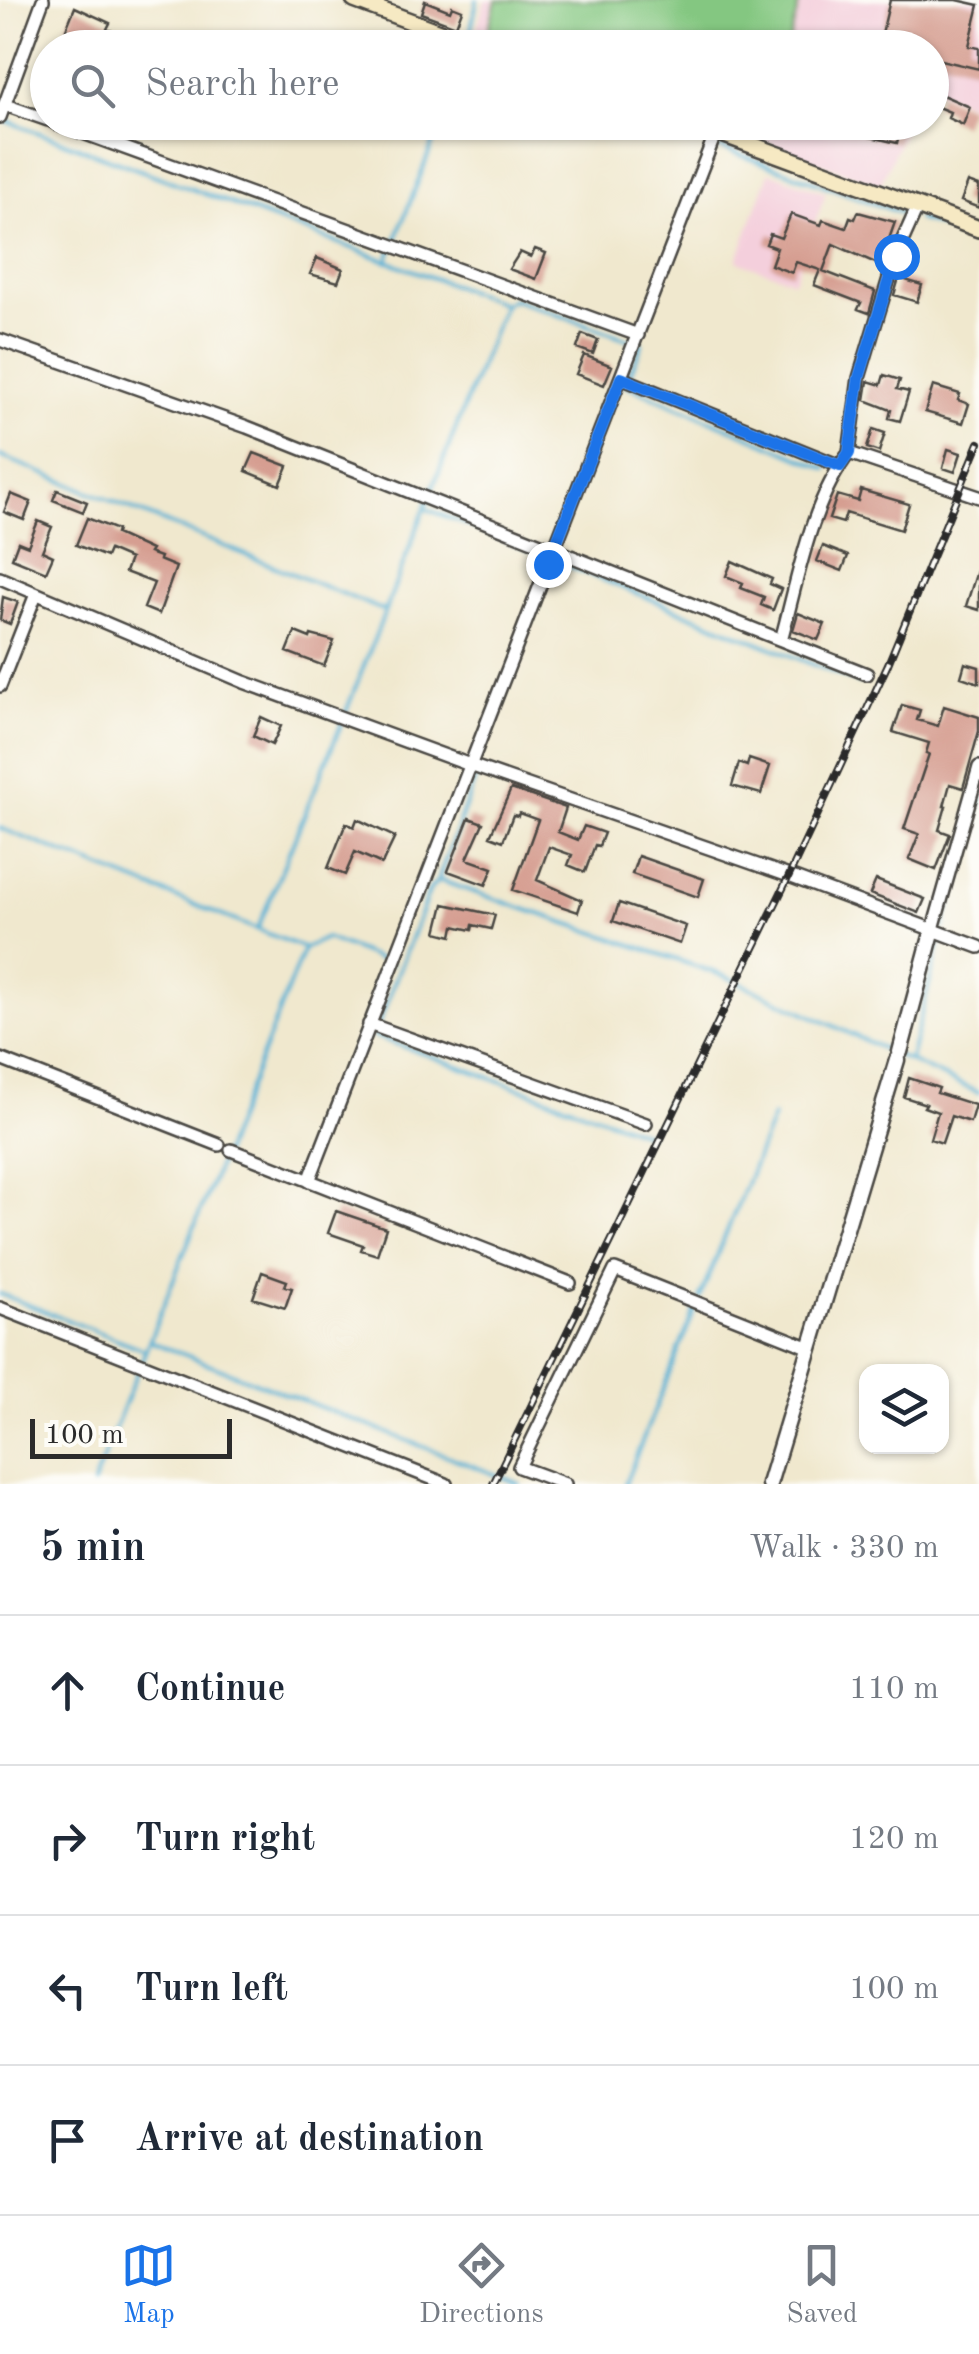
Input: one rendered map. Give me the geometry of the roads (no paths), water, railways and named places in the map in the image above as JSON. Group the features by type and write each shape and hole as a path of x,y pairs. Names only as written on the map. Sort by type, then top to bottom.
{"main road":[{"path":"354,0 435,30"},
{"path":"713,140 820,168 914,215 979,229"}],"street":[{"path":"32,30 43,0"},
{"path":"30,36 2,112 30,117"},
{"path":"102,140 636,339"},
{"path":"309,1181 375,1026 391,964 626,380 636,339 713,140"},
{"path":"780,640 814,525 849,453 859,378 896,256 914,215"},
{"path":"0,340 248,428 428,500 552,556 866,674"},
{"path":"626,380 840,466"},
{"path":"849,453 979,497"},
{"path":"0,578 244,682 979,948"},
{"path":"0,686 36,594"},
{"path":"768,1484 898,1056 940,932 979,767"},
{"path":"375,1026 646,1124"},
{"path":"0,1059 570,1283"},
{"path":"565,1484 519,1468 615,1270 808,1348"},
{"path":"0,1308 446,1484"}],"waterway":[{"path":"471,30 477,0"},
{"path":"4,120 30,130"},
{"path":"58,140 504,304 258,928"},
{"path":"387,262 434,140"},
{"path":"701,140 707,142"},
{"path":"716,146 909,216"},
{"path":"918,219 979,240"},
{"path":"504,304 513,299 642,344 629,376"},
{"path":"626,385 827,469"},
{"path":"0,456 385,611"},
{"path":"427,509 859,683"},
{"path":"477,774 438,880 725,976 979,1093"},
{"path":"944,928 979,798"},
{"path":"0,828 304,948 93,1484"},
{"path":"400,967 430,889 438,880"},
{"path":"910,1059 941,937"},
{"path":"304,948 326,938 391,964"},
{"path":"400,967 374,1036 648,1134"},
{"path":"700,1298 773,1117"},
{"path":"0,1294 145,1350"},
{"path":"625,1484 696,1307"},
{"path":"149,1341 520,1484"}],"railway":[{"path":"493,1484 888,664 979,443"}]}
